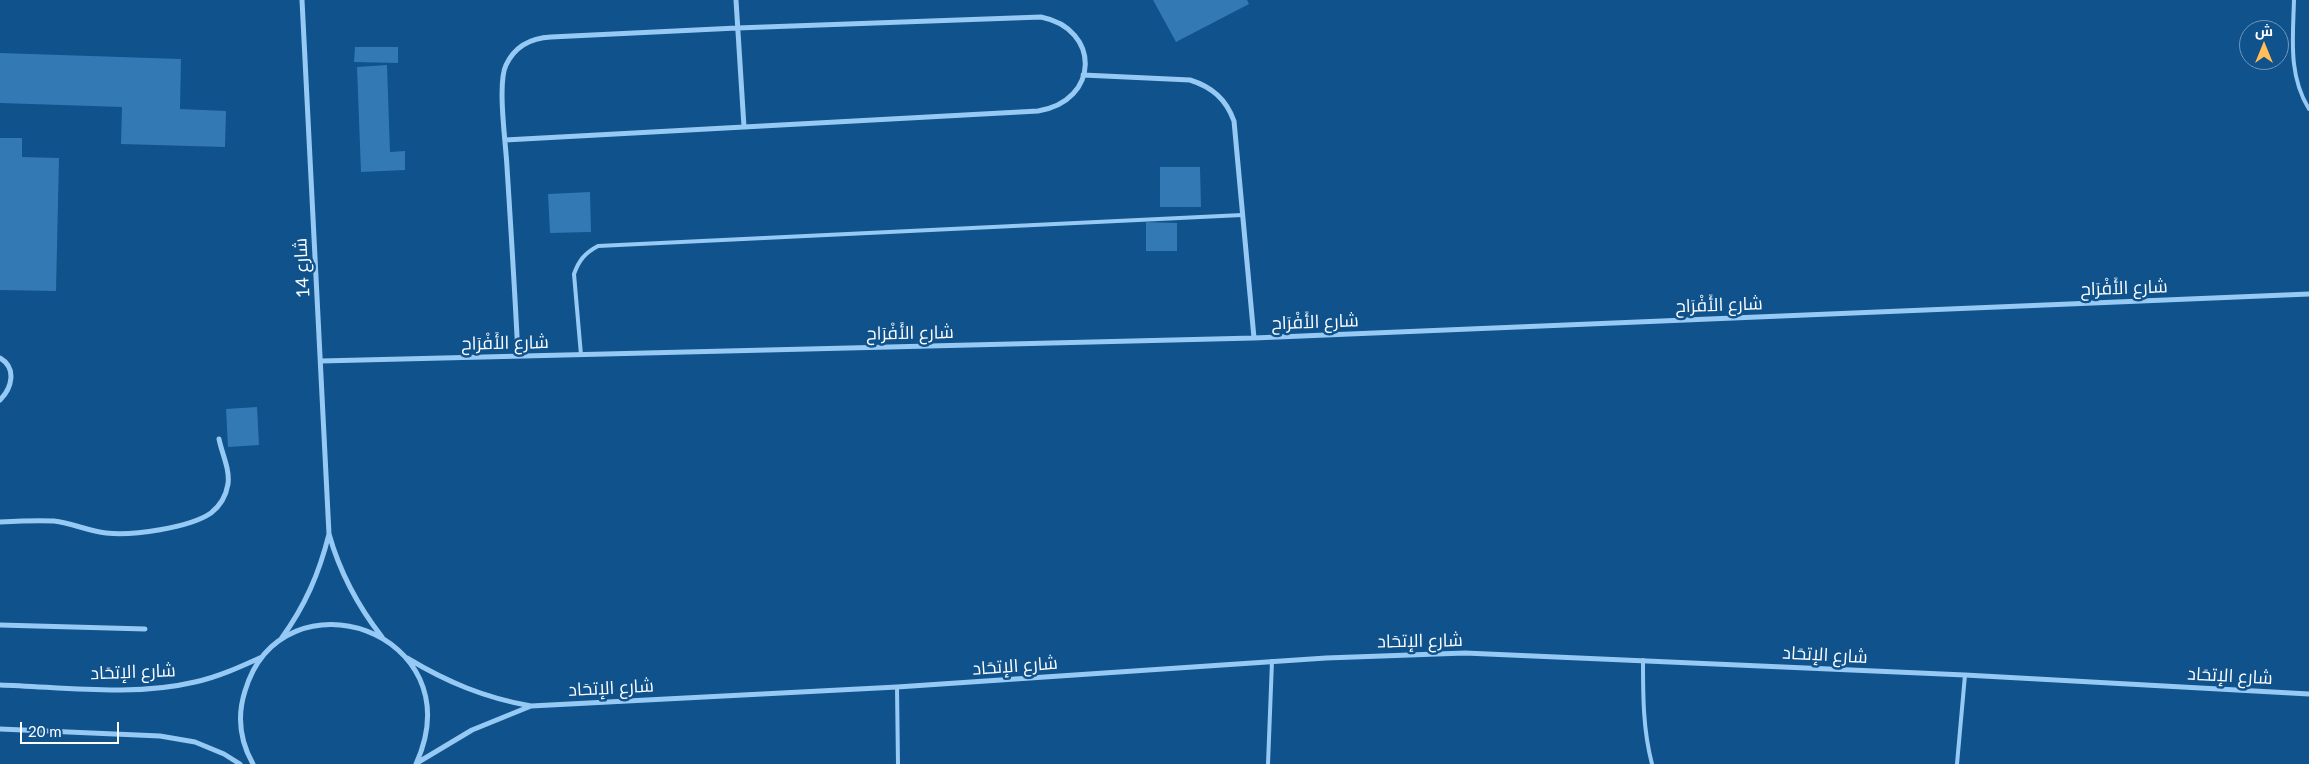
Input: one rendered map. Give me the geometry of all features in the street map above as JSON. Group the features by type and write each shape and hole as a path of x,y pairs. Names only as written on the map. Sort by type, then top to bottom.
{"street":[{"name":"شارع 14","path":"302,0 329,534 337,562 349,588 364,614 382,637"},
{"path":"736,0 744,127"},
{"path":"505,140 1038,111 1064,103 1078,88 1085,63 1082,47 1076,36 1055,20 1041,17 551,37 537,38 524,44 513,53 505,66 502,79 505,140 518,356"},
{"path":"1083,75 1190,80 1205,85 1225,102 1234,121 1254,338"},
{"name":"شارع الأَفْرَاح","path":"321,361 1254,338 2309,294"},
{"path":"0,358 5,361 11,371 11,383 7,394 0,400"},
{"path":"0,522 54,521 118,533 168,527 198,520 221,504 226,494 228,473 219,439"},
{"name":"شارع 14","path":"280,640 297,617 311,590 322,563 329,534"},
{"path":"253,764 247,754 240,729 241,703 249,678 263,656 280,640 304,629 330,624 357,626 382,637 407,658 422,682 428,709 427,737 417,764"},
{"path":"0,625 145,629"},
{"name":"شارع الإتحَاد","path":"407,658 435,675 466,690 498,700 531,706 897,687 1272,661 1464,653 1965,675 2309,694"},
{"name":"شارع الإتحَاد","path":"0,685 129,690 163,688 226,674 263,656"},
{"name":"شارع الإتحَاد","path":"417,764 472,730 531,706"},
{"path":"0,729 160,736 195,742 224,754 240,764"}],"lane":[{"path":"2294,0 2293,62 2296,81 2309,109"},
{"path":"581,355 574,274 583,256 598,246 1242,215"},
{"path":"1643,660 1642,702 1652,764"},
{"path":"1268,764 1272,661"},
{"path":"1958,764 1965,675"},
{"path":"897,687 898,764"}],"building":[{"path":"1153,0 1247,0 1249,4 1176,42"},
{"path":"355,47 398,47 398,63 354,62"},
{"path":"0,53 181,59 180,109 226,111 225,147 121,144 122,107 0,103"},
{"path":"387,65 390,152 405,151 405,170 361,172 357,67"},
{"path":"0,138 22,138 22,157 59,158 56,291 0,290"},
{"path":"1160,167 1200,167 1201,207 1160,207"},
{"path":"590,192 591,232 550,233 548,194"},
{"path":"1146,222 1177,223 1177,251 1146,251"},
{"path":"257,407 259,445 228,447 226,409"}]}
